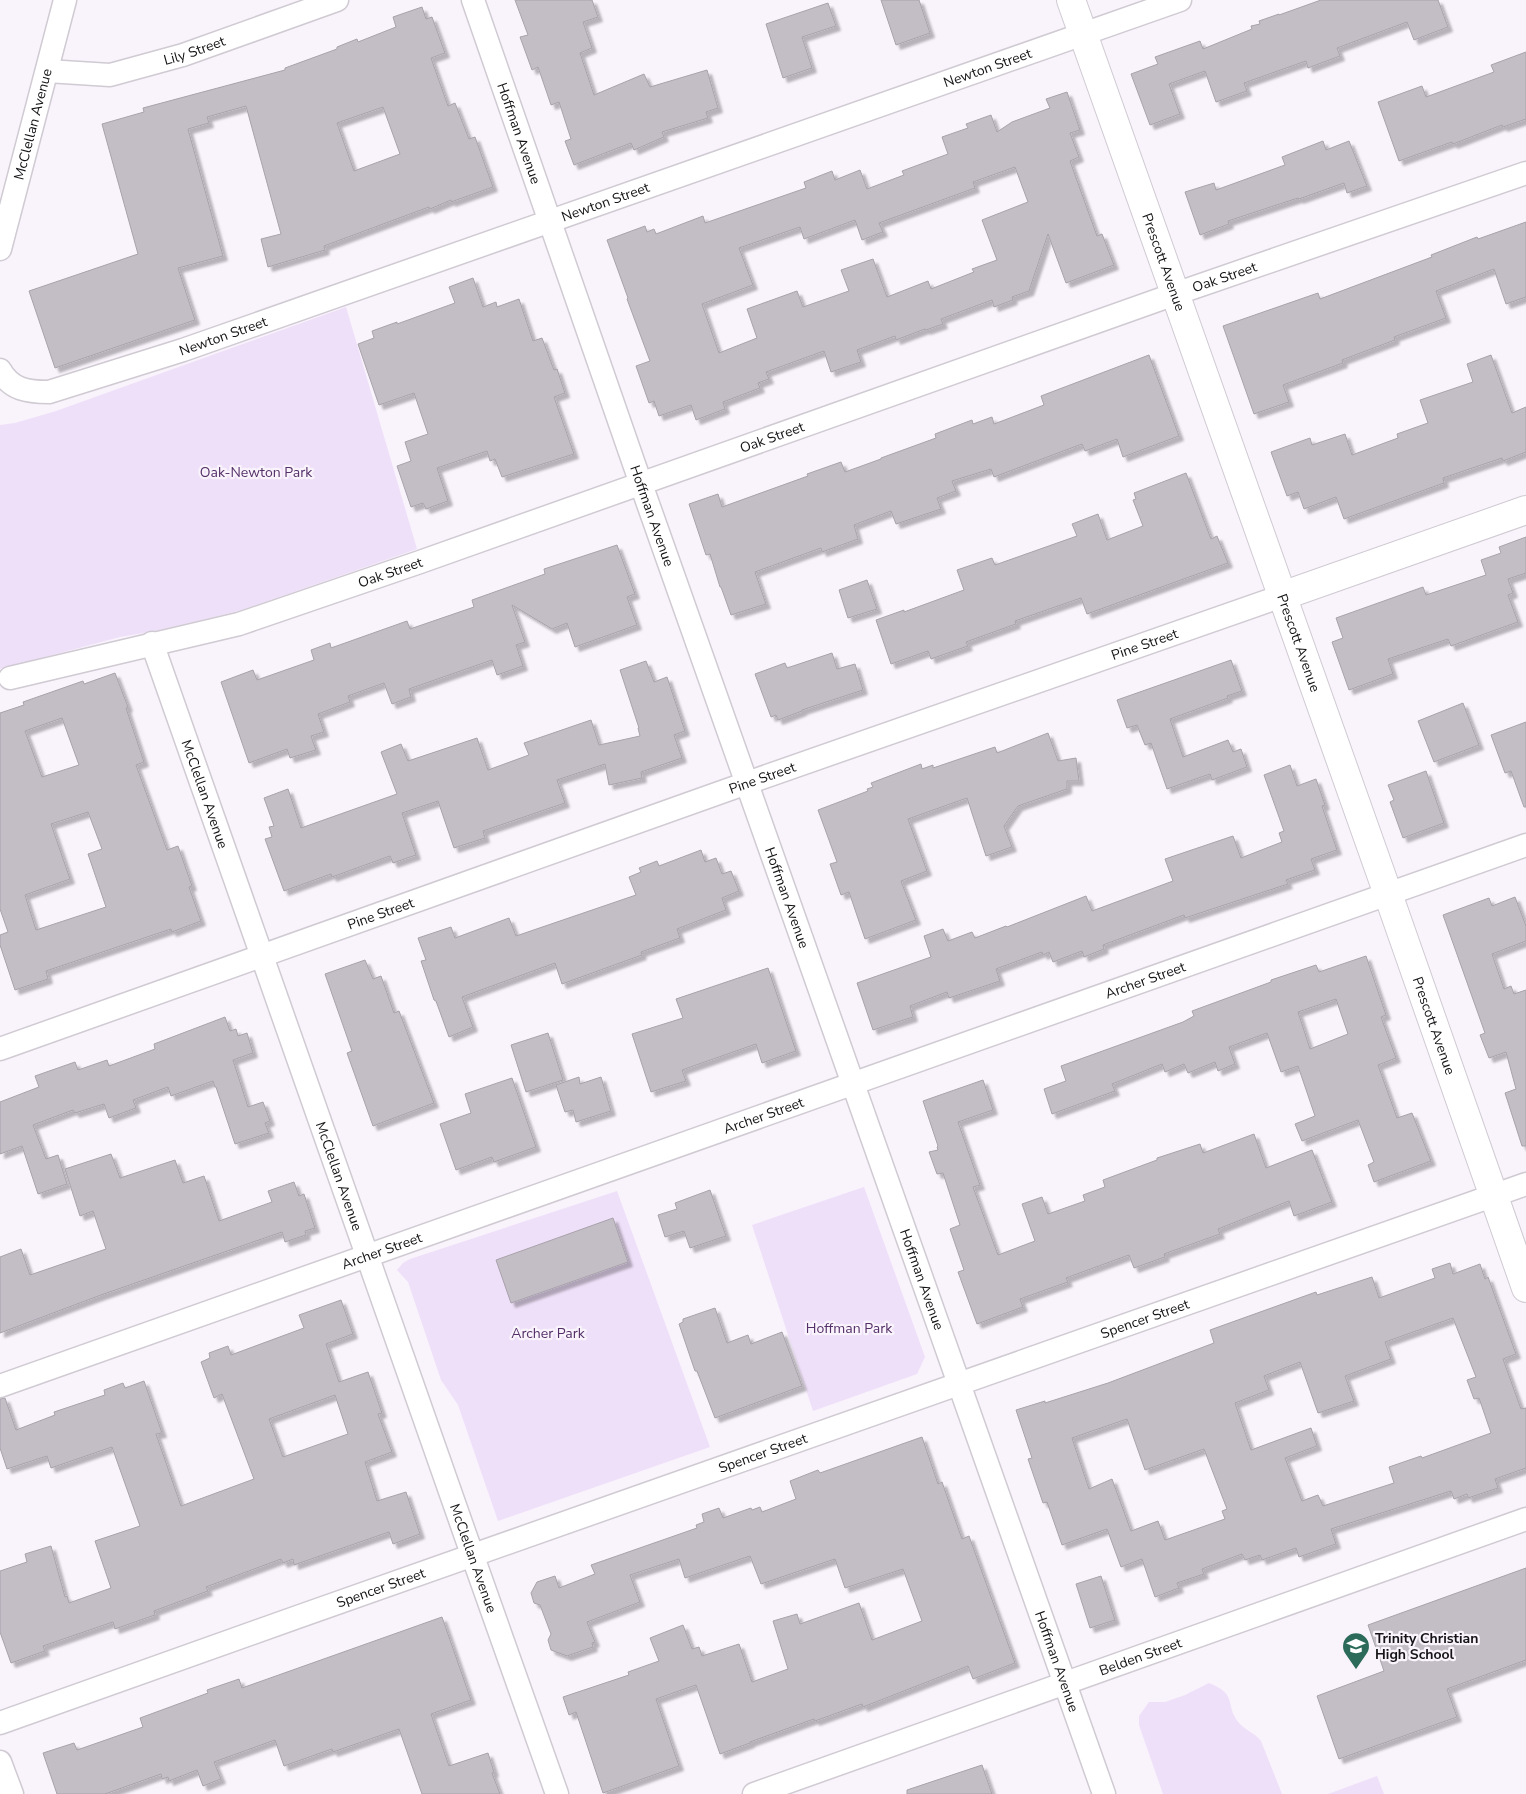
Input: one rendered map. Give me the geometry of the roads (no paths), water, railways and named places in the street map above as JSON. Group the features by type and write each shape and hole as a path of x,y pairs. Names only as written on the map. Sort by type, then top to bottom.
{"street":[{"name":"McClellan Avenue","path":"0,249 66,0"},
{"name":"Lily Street","path":"47,71 110,75 183,55 336,0"},
{"name":"Hoffman Avenue","path":"473,0 640,484 1104,1794"},
{"name":"Prescott Avenue","path":"1071,0 1526,1288"},
{"name":"Newton Street","path":"0,370 12,385 28,392 49,392 183,350 1180,0"},
{"name":"Oak Street","path":"10,678 239,624 1175,294 1526,173"},
{"name":"Pine Street","path":"0,1049 747,783 1526,510"},
{"name":"McClellan Avenue","path":"152,643 557,1794"},
{"name":"Archer Street","path":"0,1386 1526,845"},
{"name":"Spencer Street","path":"0,1722 472,1554 1526,1184"},
{"name":"Belden Street","path":"754,1794 1526,1519"},
{"path":"0,1762 12,1794"}],"place":[{"name":"Trinity Christian High School","path":"1356,1670"}],"park label":[{"name":"Oak-Newton Park","path":"256,472"},
{"name":"Hoffman Park","path":"849,1328"},
{"name":"Archer Park","path":"548,1333"}]}
